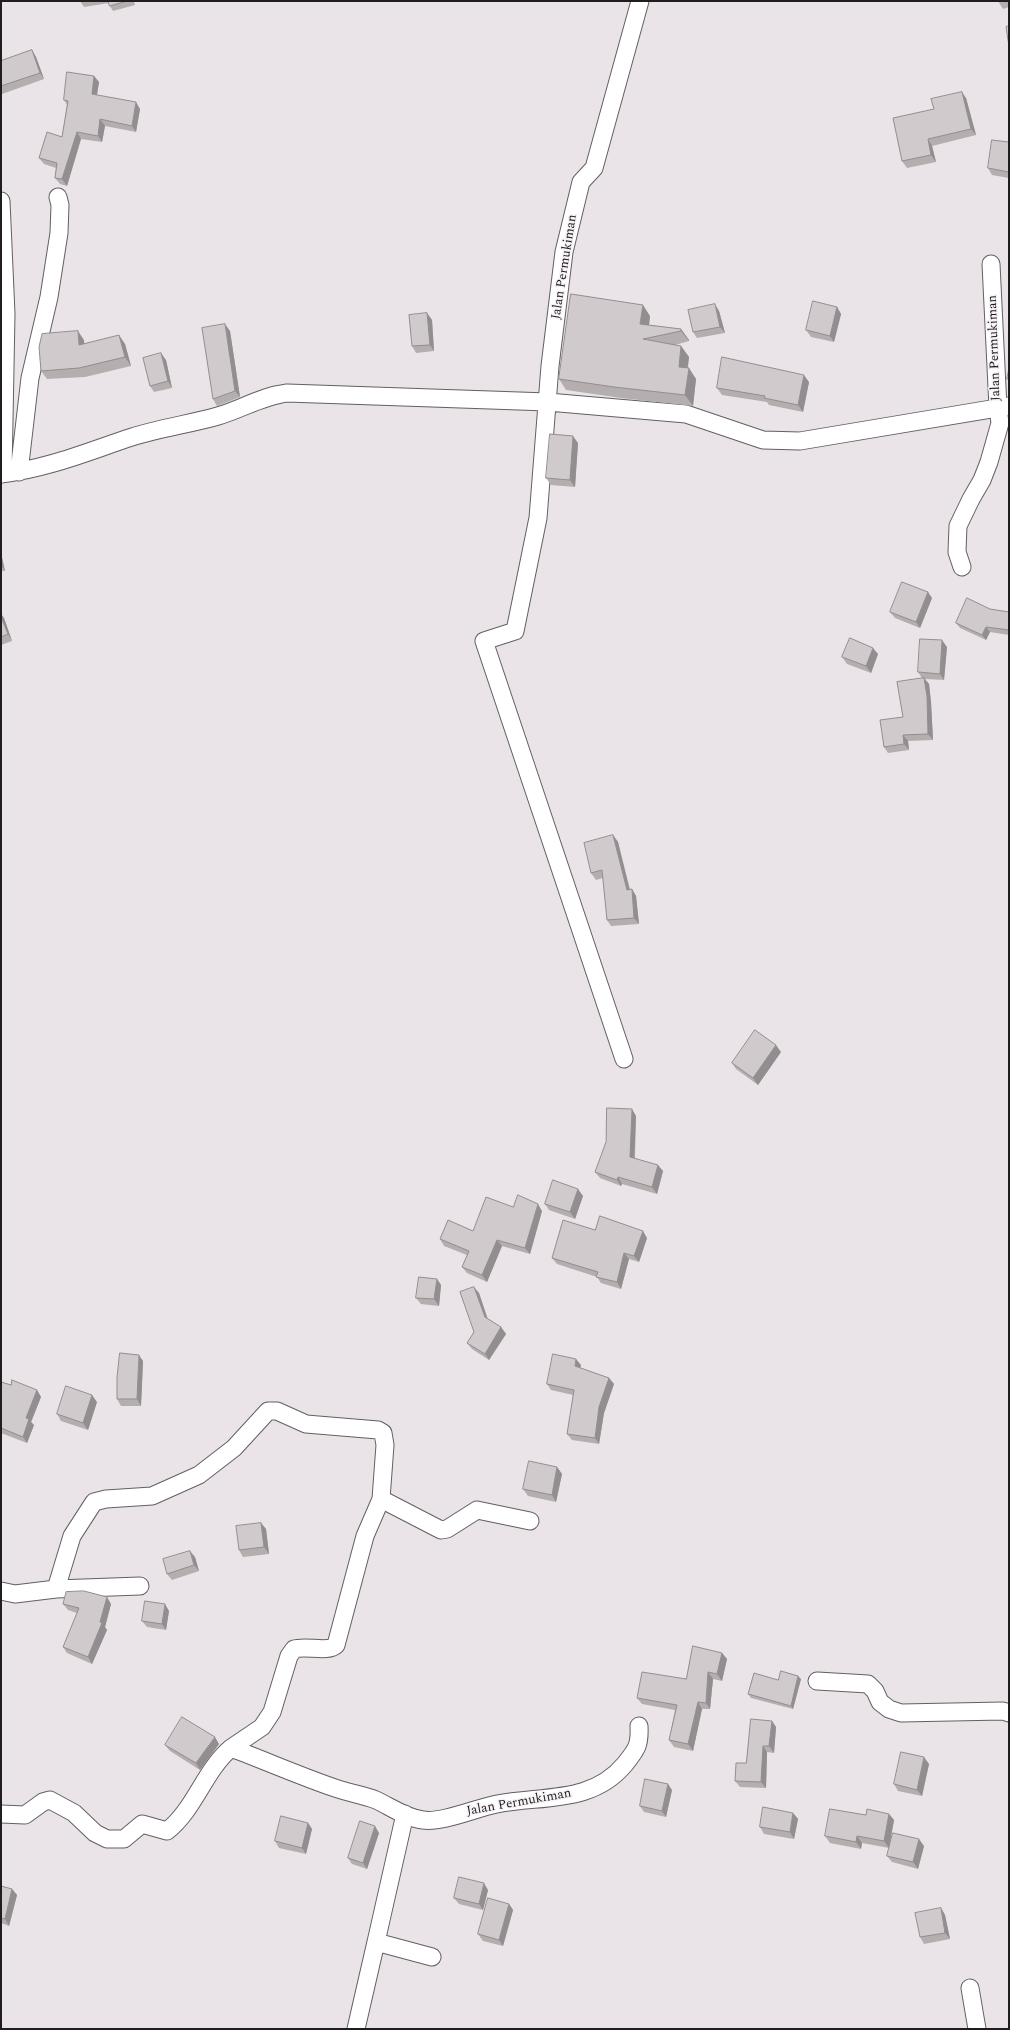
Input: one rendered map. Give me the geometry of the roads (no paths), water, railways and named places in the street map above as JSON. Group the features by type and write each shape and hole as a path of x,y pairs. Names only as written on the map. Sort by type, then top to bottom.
{"street":[{"name":"Jalan Permukiman","path":"624,1059 484,641 515,631 538,518 550,366 564,252 581,182 594,168 640,1"},
{"path":"8,473 49,297 59,233 60,205 58,197"},
{"path":"1,201 6,314 8,473"},
{"name":"Jalan Permukiman","path":"962,567 957,552 958,526 982,480 989,462 1003,407 991,264"},
{"path":"8,473 74,458 133,436 219,415 274,394 287,393 548,402 686,414 763,440 800,441 1003,407"},
{"path":"1,1814 25,1815 43,1802 50,1800 74,1813 95,1833 106,1839 124,1839 142,1824 162,1832 166,1831 194,1800 218,1759 231,1748 262,1727 272,1712 289,1656 294,1649 305,1646 326,1649 336,1645 365,1536 381,1499 385,1445 383,1433 378,1430 306,1424 277,1411 268,1411 234,1448 199,1475 152,1496 106,1499 94,1502 72,1536 56,1589"},
{"path":"381,1499 441,1530 447,1529 477,1510 530,1521"},
{"path":"1,1591 15,1594 56,1589 140,1586"},
{"path":"817,1681 868,1684 875,1691 880,1702 889,1709 901,1712 1003,1711 1009,1713"},
{"name":"Jalan Permukiman","path":"231,1748 335,1788 375,1800 405,1814 424,1820 439,1819 497,1804 548,1799 586,1791 605,1784 637,1749 640,1741 639,1726"},
{"path":"356,2029 405,1814"},
{"path":"376,1942 432,1957"},
{"path":"970,1988 977,2029"}]}
